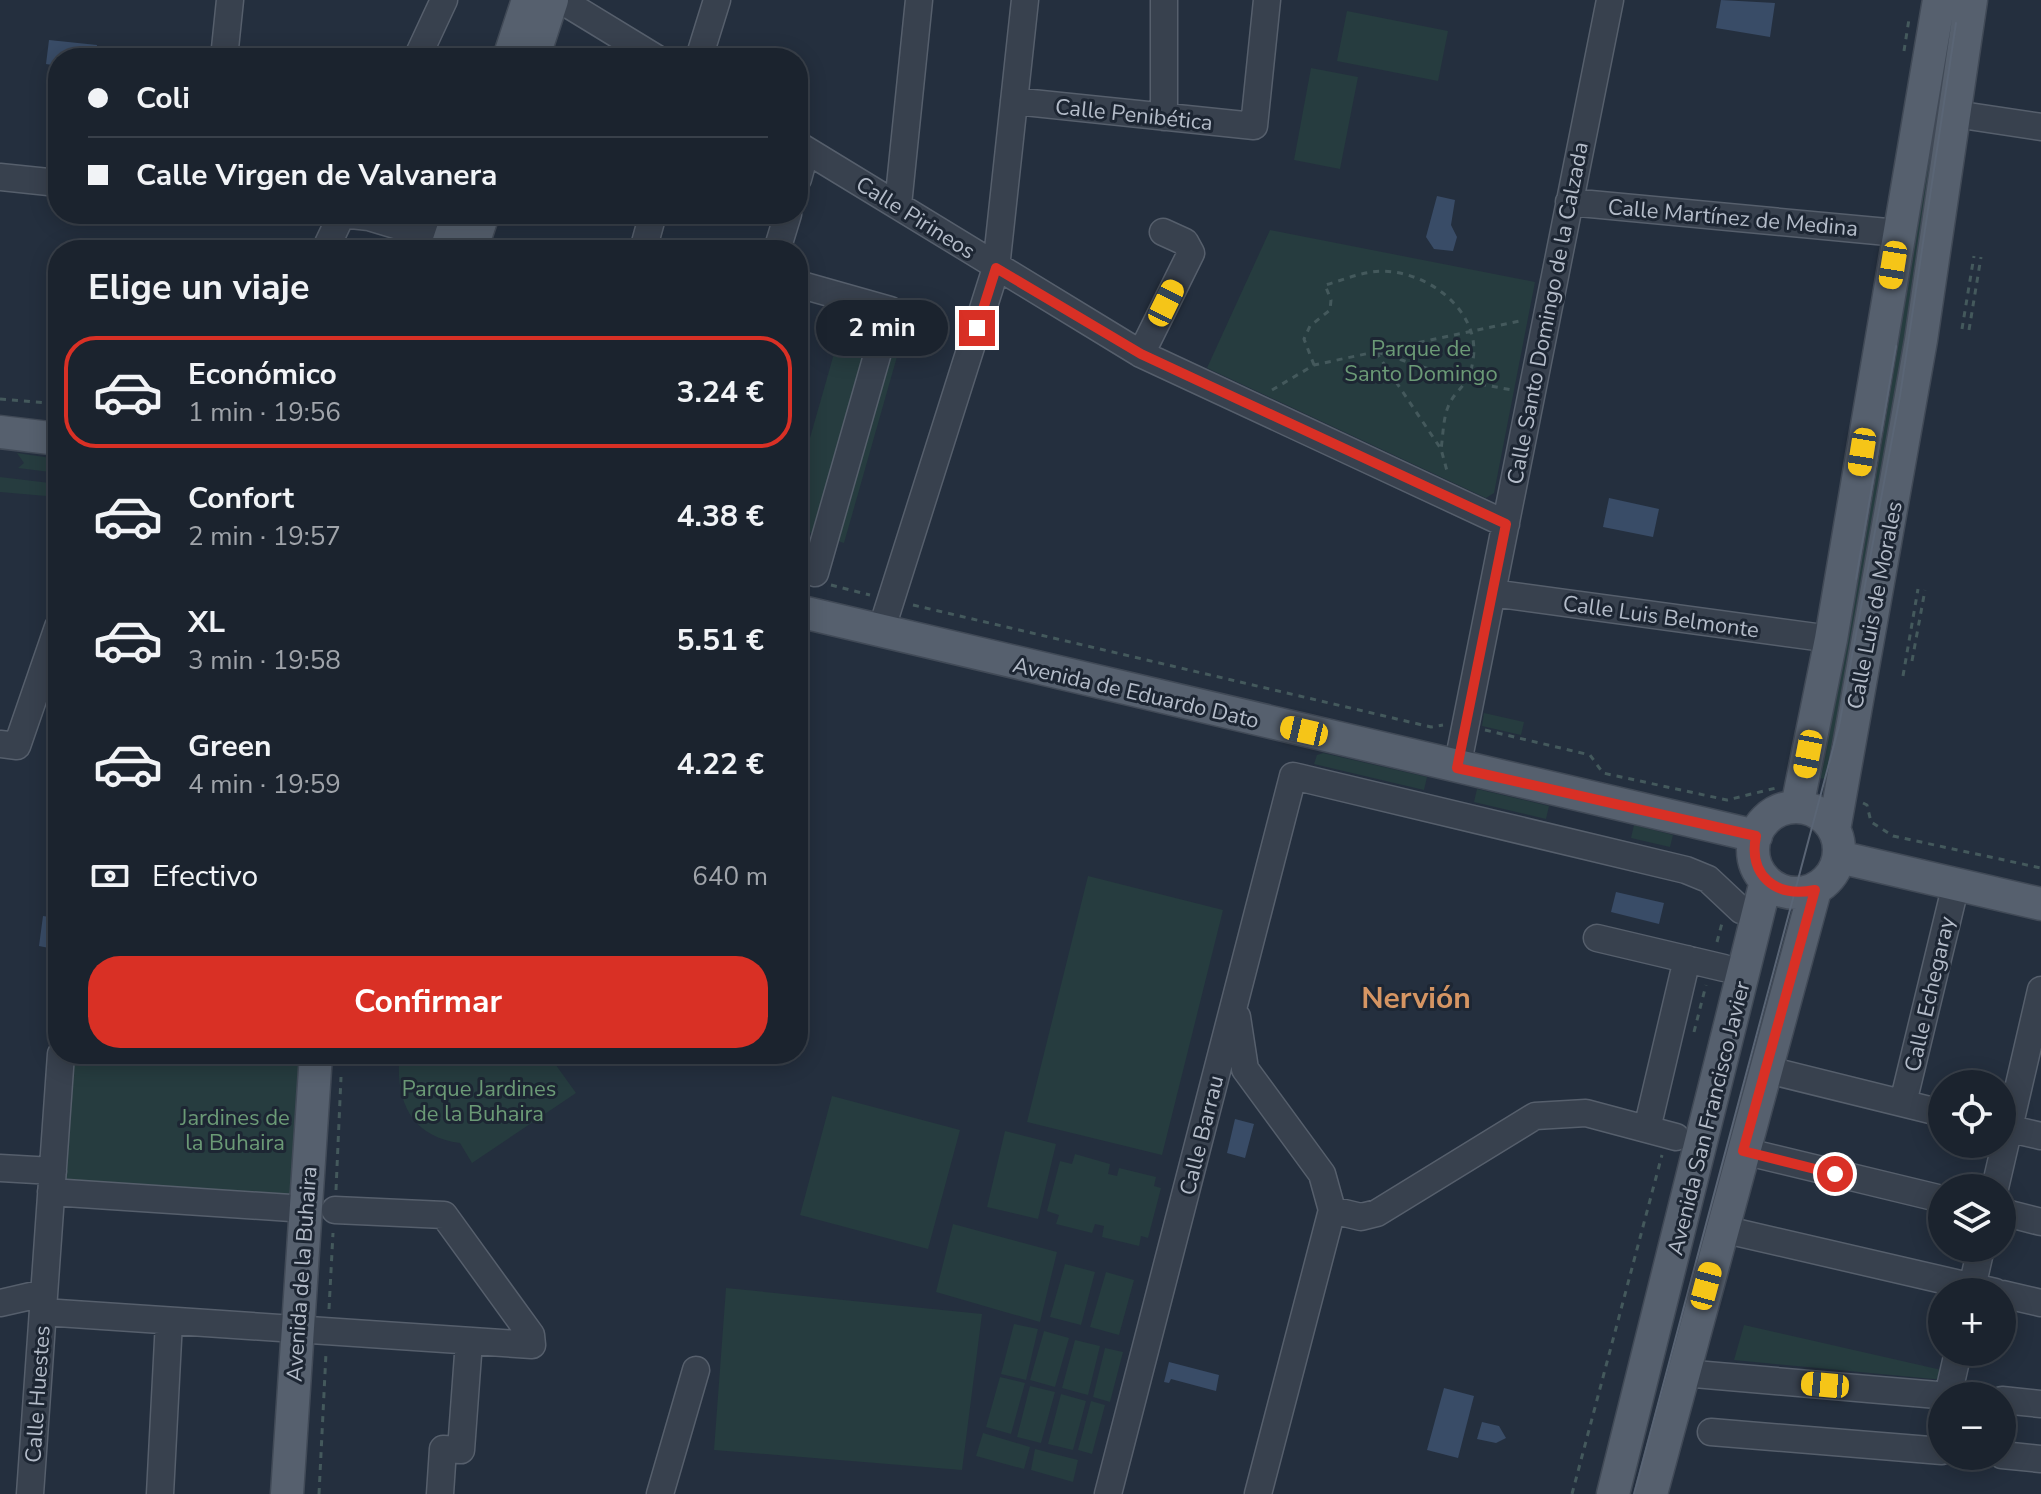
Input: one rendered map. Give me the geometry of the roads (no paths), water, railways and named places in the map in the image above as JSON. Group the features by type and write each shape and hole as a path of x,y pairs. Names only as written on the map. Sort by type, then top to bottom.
{"main road":[{"path":"512,48 528,0"},
{"path":"536,48 552,0"},
{"name":"Calle Luis de Morales","path":"1786,798 1831,639 1939,0"},
{"name":"Calle Luis de Morales","path":"1836,843 1921,340 1971,0"},
{"path":"0,432 48,438"},
{"name":"Avenida de Eduardo Dato","path":"808,613 1756,836"},
{"path":"1836,843 1829,879 1815,890 1798,894 1766,881 1755,864 1756,836 1786,798 1819,814 1836,843 1956,884 2041,904"},
{"name":"Avenida San Francisco Javier","path":"1613,1494 1766,881"},
{"name":"Avenida San Francisco Javier","path":"1651,1494 1815,890"},
{"name":"Avenida de la Buhaira","path":"287,1494 312,1331 328,1064"}],"street":[{"path":"225,48 230,0"},
{"path":"422,48 444,0"},
{"path":"561,0 640,48"},
{"path":"702,48 717,0"},
{"path":"898,205 919,0"},
{"path":"881,631 996,268 1025,0"},
{"path":"1164,0 1164,117"},
{"name":"Calle Penibética","path":"1014,101 1254,126 1267,0"},
{"name":"Calle Santo Domingo de la Calzada","path":"1457,768 1610,0"},
{"path":"1955,114 2041,127"},
{"name":"Calle Pirineos","path":"808,151 1141,354 1506,524"},
{"path":"0,177 48,182"},
{"name":"Calle Martínez de Medina","path":"1569,202 1898,233"},
{"path":"395,224 455,240"},
{"path":"1141,354 1191,253 1188,244 1163,232"},
{"path":"808,287 890,310 820,578"},
{"name":"Calle Luis Belmonte","path":"1492,593 1831,639"},
{"path":"0,744 17,746 48,656"},
{"name":"Calle Barrau","path":"1108,1494 1293,776 1686,870 1708,879 1741,910"},
{"name":"Calle Echegaray","path":"1903,1103 1956,884"},
{"path":"1597,938 1724,968"},
{"path":"1647,1129 1687,959"},
{"path":"2016,1086 2041,990"},
{"path":"1236,997 1245,1069 1322,1174 1332,1210 1258,1494"},
{"name":"Calle Huestes","path":"30,1494 60,1064"},
{"path":"1216,1073 1232,1066 1245,1069"},
{"path":"1764,1069 1928,1109"},
{"path":"1332,1210 1361,1217 1377,1213 1535,1116 1586,1113 1647,1129 1669,1146"},
{"path":"2016,1130 2041,1136"},
{"path":"1743,1151 1928,1196"},
{"path":"0,1168 52,1182 320,1210 444,1215 531,1335 532,1345 169,1321 44,1303 0,1303"},
{"path":"2016,1216 2041,1222"},
{"path":"1722,1229 1928,1278"},
{"path":"2016,1297 2041,1303"},
{"path":"160,1494 169,1321"},
{"path":"440,1494 443,1449 461,1450 469,1341"},
{"path":"660,1494 696,1370"},
{"path":"1683,1373 1928,1394"},
{"path":"2016,1401 2041,1404"},
{"path":"1711,1432 1928,1450"},
{"path":"2016,1456 2041,1459"}],"water":[{"path":"1721,0 1775,3 1770,37 1716,28"},
{"path":"49,40 97,45 97,48 48,48"},
{"path":"1437,196 1455,200 1451,225 1457,237 1453,251 1434,249 1426,237"},
{"path":"1609,498 1659,509 1653,537 1603,527"},
{"path":"1616,892 1664,903 1659,924 1611,912"},
{"path":"43,916 48,917 48,948 39,946"},
{"path":"1235,1119 1254,1124 1245,1158 1227,1153"},
{"path":"1169,1362 1219,1375 1216,1391 1171,1379 1169,1383 1164,1382"},
{"path":"1444,1388 1474,1396 1458,1458 1427,1450"},
{"path":"1482,1422 1499,1426 1506,1438 1496,1443 1477,1439"}],"tram line":[{"path":"1634,1494 1839,726 1900,396 1956,23"},
{"path":"1856,579 1896,346"}],"district":[{"name":"Nervión","path":"1416,998"}],"park label":[{"name":"Parque de Santo Domingo","path":"1421,360"},
{"name":"Parque Jardines de la Buhaira","path":"479,1100"},
{"name":"Jardines de la Buhaira","path":"235,1130"}]}
